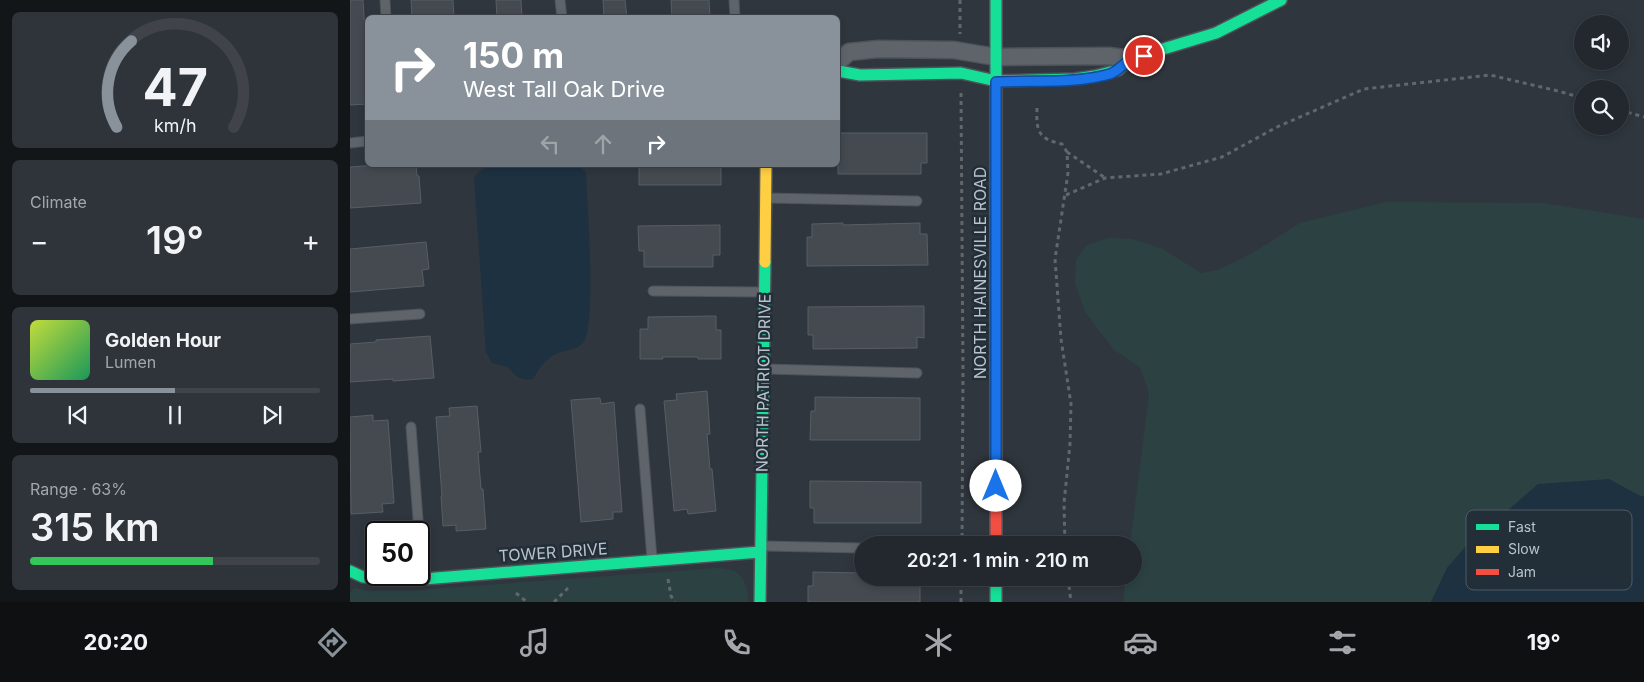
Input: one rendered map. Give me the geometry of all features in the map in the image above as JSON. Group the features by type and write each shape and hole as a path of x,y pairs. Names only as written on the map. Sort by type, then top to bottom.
{"street":[{"name":"NORTH HAINESVILLE ROAD","path":"996,0 996,536"},
{"path":"840,60 849,52 878,49 954,50 996,57 1109,56 1130,59 1216,33 1281,0"},
{"path":"840,71 860,75 961,73 996,82 1076,79 1110,74 1118,70 1130,59"},
{"name":"NORTH PATRIOT DRIVE","path":"760,602 766,167"},
{"name":"TOWER DRIVE","path":"430,578 652,561 760,549"},
{"name":"TOWER DRIVE","path":"350,571 365,577"},
{"path":"996,586 996,602"}],"lane":[{"path":"385,0 386,15"},
{"path":"560,0 562,15"},
{"path":"734,0 735,15"},
{"path":"350,143 365,140"},
{"path":"766,198 917,201"},
{"path":"653,291 764,292"},
{"path":"350,319 420,314"},
{"path":"763,369 917,373"},
{"path":"640,410 652,561"},
{"path":"411,427 418,521"},
{"path":"760,549 854,548"}],"path":[{"path":"960,0 961,51"},
{"path":"961,73 962,536"},
{"path":"1066,194 1104,178 1161,174 1222,157 1277,126 1364,89 1490,75 1574,96"},
{"path":"1037,108 1036,127 1042,136 1052,142 1062,144 1067,152 1104,178"},
{"path":"1629,113 1644,117"},
{"path":"1065,536 1064,503 1070,444 1071,404 1061,339 1055,259 1066,194 1068,174 1067,152"},
{"path":"668,579 674,602"},
{"path":"554,602 572,585"},
{"path":"961,602 962,586"},
{"path":"1069,586 1071,602"},
{"path":"512,589 527,602"}],"green space":[{"path":"1386,202 1543,203 1644,219 1644,496 1640,496 1609,479 1522,510 1466,510 1466,547 1447,568 1431,602 1123,602 1125,586 1142,586 1142,536 1131,536 1149,393 1140,367 1114,350 1085,312 1075,283 1076,260 1087,245 1109,238 1132,239 1163,249 1201,273 1218,270 1251,254 1300,223"},
{"path":"719,568 732,570 742,578 748,594 748,602 350,602 350,592 355,588 369,591 403,591"}],"water":[{"path":"580,167 586,173 590,289 590,313 587,332 581,345 558,353 550,358 540,367 533,379 521,378 508,367 492,363 486,352 474,178 485,168"},
{"path":"1609,479 1640,496 1644,496 1644,602 1431,602 1447,568 1466,546 1466,590 1632,590 1632,510 1508,510 1538,484"}],"building":[{"path":"350,0 363,0 365,104 350,105"},
{"path":"411,0 453,0 454,15 412,15"},
{"path":"496,0 521,0 522,15 497,15"},
{"path":"603,0 625,0 627,15 604,15"},
{"path":"671,0 709,0 710,15 672,15"},
{"path":"840,133 927,133 927,163 921,163 921,174 838,174 838,167 840,167"},
{"path":"350,167 416,167 417,176 419,176 421,203 350,208"},
{"path":"639,167 721,167 721,185 639,185"},
{"path":"843,223 843,225 920,223 920,234 927,234 928,265 807,266 807,237 812,237 812,224"},
{"path":"720,225 720,255 713,255 713,267 644,267 644,251 639,251 638,226"},
{"path":"426,242 429,269 422,270 424,286 350,292 350,249"},
{"path":"924,306 924,338 917,337 917,348 813,349 813,335 808,335 808,307"},
{"path":"716,316 716,330 721,330 721,359 662,357 663,359 640,359 640,329 648,329 648,317"},
{"path":"430,336 434,378 350,382 350,344"},
{"path":"707,391 710,434 707,434 716,511 688,514 687,509 674,511 664,401 677,400 676,394"},
{"path":"815,397 920,398 920,440 810,440 811,411 815,411"},
{"path":"600,398 601,404 614,402 622,512 613,512 613,519 581,522 571,400"},
{"path":"477,406 481,452 478,452 486,529 456,531 456,525 443,526 436,417 450,416 449,408"},
{"path":"373,415 373,421 388,420 394,503 382,504 383,512 351,514 350,417"},
{"path":"810,481 921,482 921,523 814,523 814,508 810,508"},
{"path":"813,572 854,573 854,586 920,586 920,602 808,602 808,586 813,586"}],"traffic: fast":[{"path":"996,0 996,308"},
{"path":"840,71 860,75 961,73 996,81 1075,79 1095,76 1118,70 1130,59 1216,33 1281,0"},
{"path":"760,602 765,262"},
{"path":"350,571 363,577 424,579 760,552"},
{"path":"996,586 996,602"}],"traffic: slow":[{"path":"765,262 766,167"}],"traffic: jam":[{"path":"996,308 996,536"}],"route":[{"path":"996,486 996,82 1076,79 1110,74 1118,70 1130,59 1144,56"}]}
